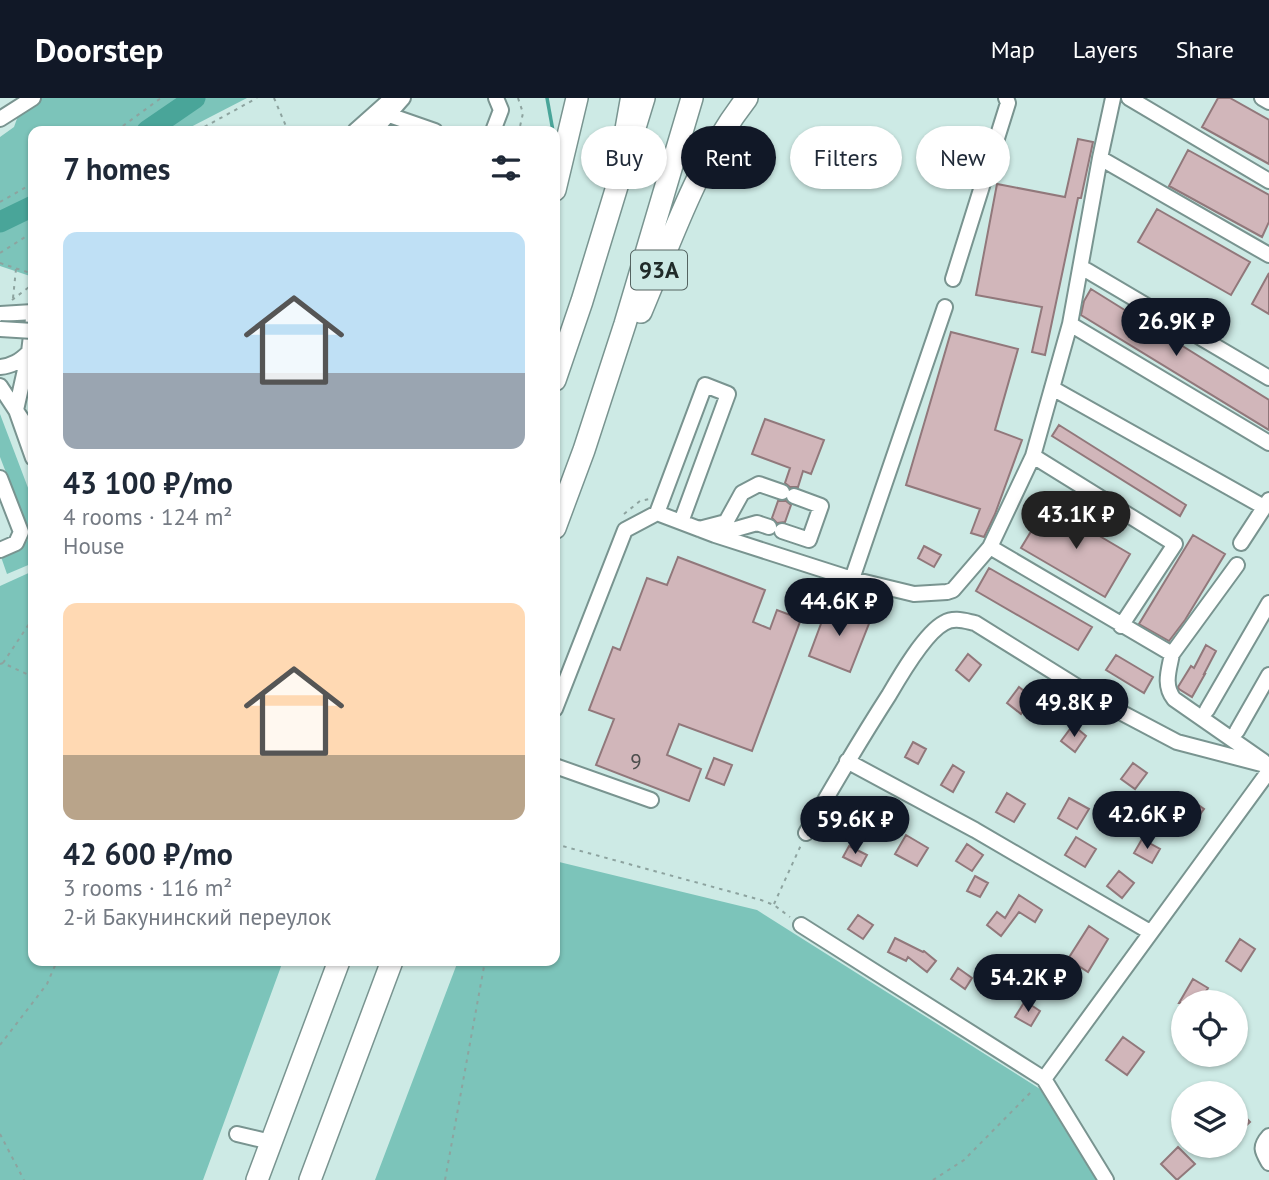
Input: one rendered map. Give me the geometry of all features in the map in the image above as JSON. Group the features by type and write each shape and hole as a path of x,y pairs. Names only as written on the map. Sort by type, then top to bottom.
{"highway":[{"path":"560,169 577,98"},
{"path":"560,365 644,98"},
{"path":"560,515 625,324 692,98"},
{"name":"93A","path":"584,450 690,194 710,152 747,98"},
{"path":"257,1180 337,966"},
{"path":"310,1180 390,966"}],"main road":[{"path":"610,207 630,98"}],"street":[{"path":"0,119 33,98"},
{"path":"495,126 501,110 496,98"},
{"path":"953,279 1008,103 1006,98"},
{"path":"657,513 715,535 852,579 914,594 953,590 990,547 1033,456 1070,324 1113,98"},
{"path":"1129,98 1269,181"},
{"path":"1262,98 1269,102"},
{"path":"362,126 395,104"},
{"path":"378,126 395,104"},
{"path":"395,104 428,126"},
{"path":"1100,158 1269,255"},
{"path":"1081,267 1269,378"},
{"path":"852,579 945,307"},
{"path":"3,309 28,312"},
{"path":"1070,324 1269,443"},
{"path":"0,329 28,331"},
{"path":"0,367 20,361 28,353"},
{"path":"28,356 16,410 28,444"},
{"path":"560,696 625,530 657,513 705,385 728,394 681,522"},
{"path":"0,386 28,425"},
{"path":"1052,388 1267,503 1241,543"},
{"path":"1033,456 1175,544 1121,626"},
{"path":"0,478 21,532 16,543 0,550"},
{"path":"699,529 726,523 741,493 759,484 821,506 809,540 757,523 715,535"},
{"path":"990,547 1172,654"},
{"path":"1237,565 1172,654 1167,678 1168,692 1269,767"},
{"path":"1207,710 1269,603"},
{"path":"806,833 911,659 934,631 944,623 956,619 975,623 1104,704 1177,742 1269,767"},
{"path":"1237,731 1269,675"},
{"path":"847,761 975,830 1150,932"},
{"path":"1039,1084 1269,767"},
{"path":"560,768 651,800"},
{"path":"801,925 1039,1084 1106,1180"},
{"path":"237,1134 271,1142"},
{"path":"1269,1136 1262,1152 1269,1163"}],"path":[{"path":"123,126 161,98"},
{"path":"206,126 257,98"},
{"path":"274,98 286,126"},
{"path":"518,98 523,113 520,126"},
{"path":"0,202 28,186"},
{"path":"0,253 28,235"},
{"path":"0,263 28,272"},
{"path":"4,272 8,265"},
{"path":"13,299 16,268"},
{"path":"3,309 28,288"},
{"path":"28,625 2,663 28,675"},
{"path":"774,905 806,833"},
{"path":"560,845 774,905 801,925"},
{"path":"0,1045 47,984 55,966"},
{"path":"445,1180 484,966"},
{"path":"933,1180 964,1160 1039,1084"},
{"path":"0,1134 24,1180"}],"shaded area":[{"path":"42,98 185,98 144,126 28,126 28,202 0,216 0,137 14,127 19,113"},
{"path":"205,98 247,98 193,126 163,126"},
{"path":"28,214 28,275 0,266 0,228"},
{"path":"0,414 28,488 28,529 0,457"},
{"path":"28,536 28,565 7,574 0,554 27,541"},
{"path":"28,573 28,966 281,966 203,1180 0,1180 0,586"},
{"path":"560,862 757,910 1040,1089 1096,1180 375,1180 456,966 560,966"}],"building":[{"path":"1218,98 1230,98 1269,120 1269,164 1202,127"},
{"path":"1078,139 1093,142 1081,198 1078,198 1045,355 1032,352 1042,307 976,295 996,189 1010,189 1010,186 1065,197"},
{"path":"1188,150 1269,195 1269,222 1262,237 1169,186"},
{"path":"1157,209 1250,262 1231,295 1138,242"},
{"path":"1269,273 1269,314 1252,304"},
{"path":"1091,289 1269,400 1269,430 1081,315 1084,301"},
{"path":"951,332 1018,349 995,430 1022,440 984,537 971,533 980,509 906,485"},
{"path":"765,419 824,440 811,474 803,471 798,487 790,487 785,483 790,468 752,454"},
{"path":"1059,425 1186,505 1180,516 1052,436"},
{"path":"778,501 786,501 791,505 785,522 777,523 772,518"},
{"path":"1047,505 1130,554 1105,597 1021,548"},
{"path":"1193,535 1225,554 1169,641 1139,624"},
{"path":"924,546 941,555 934,567 918,558"},
{"path":"678,557 765,590 753,622 770,629 777,610 801,619 752,751 679,724 667,755 701,769 689,801 596,765 614,719 589,710 613,647 620,650 647,578 667,585"},
{"path":"989,568 1092,627 1078,650 976,591"},
{"path":"828,605 870,621 850,672 809,656"},
{"path":"1206,645 1216,651 1192,697 1178,687 1191,666 1194,668"},
{"path":"968,654 981,665 969,681 956,670"},
{"path":"1116,655 1153,677 1144,693 1106,670"},
{"path":"1019,687 1033,698 1021,714 1007,703"},
{"path":"1073,725 1086,736 1075,752 1061,741"},
{"path":"913,742 926,749 918,764 905,757"},
{"path":"714,758 732,765 724,785 706,778"},
{"path":"1133,763 1147,773 1135,789 1121,779"},
{"path":"953,765 964,772 953,792 941,785"},
{"path":"1007,793 1025,804 1014,822 996,812"},
{"path":"1069,798 1089,809 1077,829 1058,818"},
{"path":"1190,799 1204,809 1192,825 1178,814"},
{"path":"906,835 928,848 917,866 895,854"},
{"path":"1076,837 1096,849 1085,867 1065,855"},
{"path":"1142,839 1160,849 1152,863 1134,853"},
{"path":"967,844 983,855 972,871 956,861"},
{"path":"849,846 867,855 861,866 843,857"},
{"path":"1119,871 1134,883 1122,898 1107,886"},
{"path":"975,876 988,883 980,897 967,891"},
{"path":"1019,895 1042,910 1035,922 1019,912 1001,936 987,925 997,912 1005,918"},
{"path":"858,915 873,925 863,939 848,929"},
{"path":"1089,926 1108,939 1088,972 1068,959"},
{"path":"895,938 924,951 936,961 927,972 908,957 906,961 888,952"},
{"path":"1240,939 1255,949 1241,971 1226,961"},
{"path":"958,968 972,978 965,989 951,979"},
{"path":"1193,979 1208,988 1207,990 1187,990"},
{"path":"1025,1001 1040,1011 1031,1026 1015,1017"},
{"path":"1123,1037 1144,1052 1127,1075 1106,1060"},
{"path":"1171,1154 1171,1158 1189,1158 1195,1164 1177,1180 1161,1164"}],"waterway":[{"path":"154,126 195,98"},
{"path":"547,98 552,126"},
{"path":"0,222 28,208"}]}
